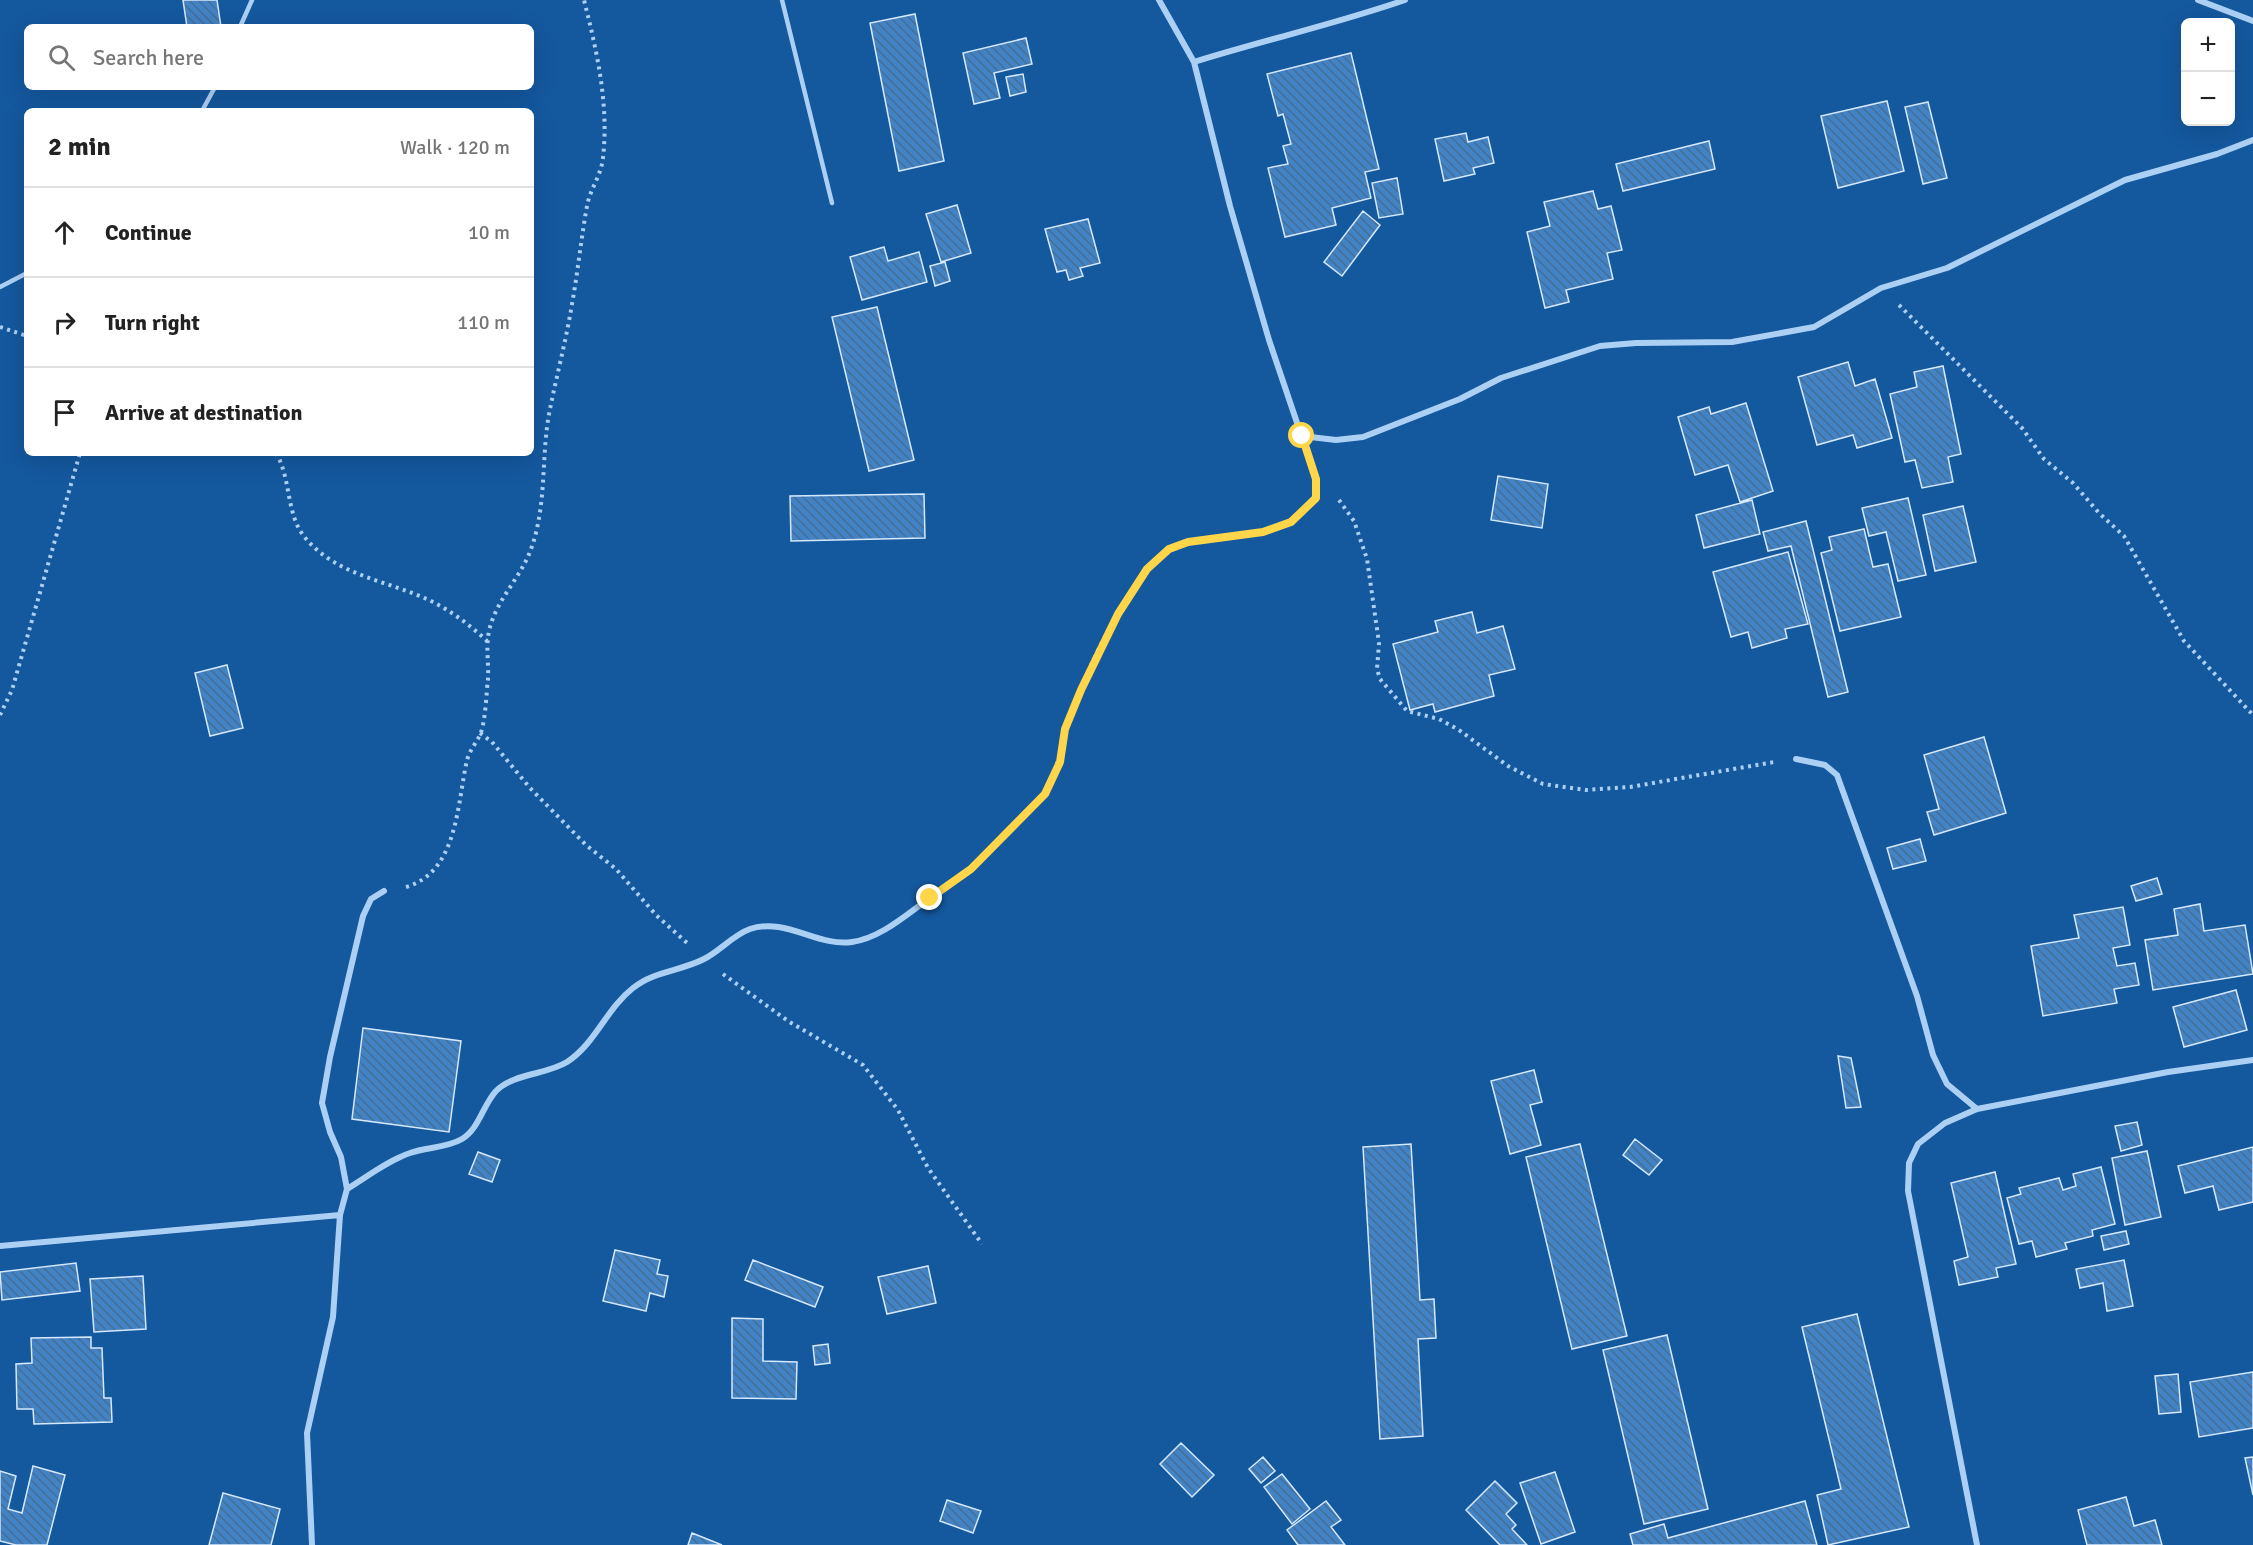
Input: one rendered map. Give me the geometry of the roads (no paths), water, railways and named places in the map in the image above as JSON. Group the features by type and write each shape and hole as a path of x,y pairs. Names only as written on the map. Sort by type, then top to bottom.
{"street":[{"path":"1159,0 1194,62 1233,217 1269,340 1316,479 1316,498"},
{"path":"1194,62 1261,41 1362,15 1405,0"},
{"path":"2198,0 2253,21"},
{"path":"1302,436 1336,441 1363,437 1460,399 1501,378 1600,346 1636,342 1732,342 1814,327 1881,288 1947,268 2125,180 2217,154 2253,140"},
{"path":"1796,759 1825,765 1837,775 1917,996 1933,1055 1947,1084 1977,1109"},
{"path":"312,1545 307,1433 333,1317 340,1215 346,1189 341,1157 330,1132 322,1102 330,1057 363,916 371,899 384,891"},
{"path":"346,1189 410,1153 463,1139 475,1125 497,1089 516,1079 541,1073 566,1063 589,1044 617,1004 634,987 657,974 705,959 749,930 765,926 784,927 850,943 869,938 930,898"},
{"path":"1977,1545 1908,1191 1909,1163 1918,1144 1946,1123 1977,1109 2168,1072 2253,1060"},
{"path":"0,1246 340,1215"}],"lane":[{"path":"241,24 252,0"},
{"path":"782,0 832,203"},
{"path":"204,108 213,90"},
{"path":"0,287 24,275"}]}
